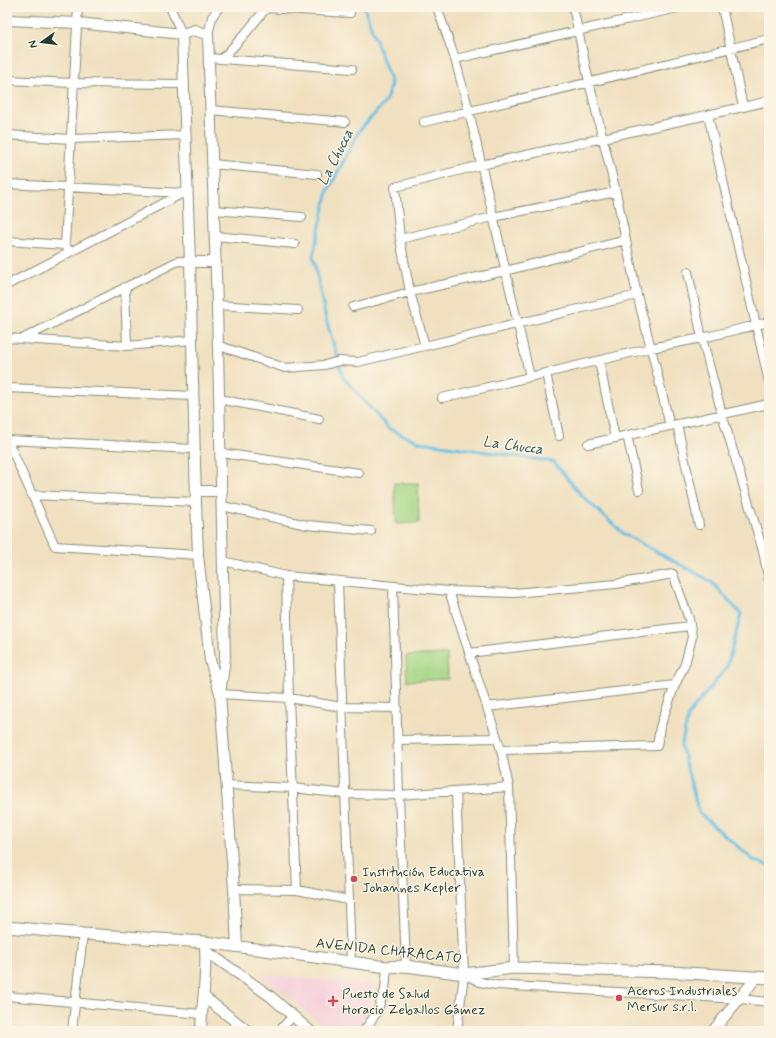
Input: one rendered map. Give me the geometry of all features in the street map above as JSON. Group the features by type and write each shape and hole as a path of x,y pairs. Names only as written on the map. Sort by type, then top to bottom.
{"main road":[{"name":"AVENIDA CHARACATO","path":"7,927 205,946 237,947 387,967 406,966 464,974 514,968 671,972 769,978"}],"street":[{"path":"67,248 68,187 78,7"},
{"path":"170,7 182,34 186,135 185,193 190,262 198,555 210,660 220,694 237,947"},
{"path":"220,7 212,17 208,35 222,491 225,658 220,694"},
{"path":"437,7 455,59 469,111 530,377"},
{"path":"573,7 602,138 616,192 637,294 700,525"},
{"path":"455,59 682,7"},
{"path":"722,7 743,107"},
{"path":"222,59 266,8 350,13"},
{"path":"7,20 78,23 182,34 195,30 208,35"},
{"path":"424,122 769,39"},
{"path":"208,58 352,69"},
{"path":"7,80 74,83 184,84"},
{"path":"425,346 410,292 400,239 395,187 481,165 708,115 769,100"},
{"path":"210,110 345,122"},
{"path":"708,115 769,382"},
{"path":"7,136 71,139 186,135"},
{"path":"212,164 317,174"},
{"path":"7,184 185,193"},
{"path":"400,239 493,217 616,192"},
{"path":"7,284 67,248 185,193"},
{"path":"214,210 302,217"},
{"path":"214,236 295,244"},
{"path":"353,307 410,292 505,271 626,240"},
{"path":"7,241 67,248"},
{"path":"22,339 178,261 216,262"},
{"path":"688,272 702,338 722,414 766,550 769,581"},
{"path":"125,287 127,346"},
{"path":"217,345 285,368 325,365 339,361 358,362 519,324 637,294"},
{"path":"217,305 298,310"},
{"path":"442,398 651,348 702,338 769,322"},
{"path":"7,338 127,346 192,340"},
{"path":"599,361 615,438"},
{"path":"546,373 559,436"},
{"path":"7,388 193,396"},
{"path":"219,399 319,420"},
{"path":"588,444 769,404"},
{"path":"627,435 639,490"},
{"path":"194,449 7,440 55,546 198,555"},
{"path":"221,453 359,473"},
{"path":"196,491 222,491"},
{"path":"32,494 196,502"},
{"path":"222,506 307,525 371,531"},
{"path":"223,561 286,576 449,591 514,593 616,584 673,574 689,619 692,637 685,664 675,685 660,727 657,746 501,750"},
{"path":"286,576 289,698 297,890"},
{"path":"338,581 351,962"},
{"path":"393,586 406,966"},
{"path":"449,591 501,750 509,788 514,968"},
{"path":"469,653 690,626"},
{"path":"487,707 675,685"},
{"path":"220,694 289,698 342,706 397,708"},
{"path":"398,740 497,738"},
{"path":"227,785 293,788 345,794 399,795 509,788"},
{"path":"456,791 464,974 457,1031"},
{"path":"234,889 297,890 349,900"},
{"path":"72,1031 83,934"},
{"path":"201,1031 201,1014 204,997 205,946"},
{"path":"205,946 270,996 310,1031"},
{"path":"364,1031 377,1012 385,990 387,967"},
{"path":"464,974 480,982 496,985 769,1002"},
{"path":"713,1031 756,978"},
{"path":"7,996 201,1014"},
{"path":"204,997 248,1031"},
{"path":"279,1031 293,1016"}],"shaded area":[{"name":"Puesto de Salud Horacio Zeballos Gámez","path":"261,974 376,985 369,1017 360,1031 329,1031"}],"green space":[{"path":"394,483 418,483 419,523 396,524"},
{"path":"447,654 448,679 407,681 406,656"}],"waterway":[{"name":"La Chucca","path":"364,7 391,83 386,101 359,131 328,191 313,256 325,315 343,377 389,429 420,442 554,462 581,495 624,534 712,582 741,614 727,667 689,714 681,746 699,813 753,860 769,866"}],"place":[{"name":"Institución Educativa Johannes Kepler","path":"354,879"},
{"name":"Aceros Industriales Mersur s.r.l.","path":"619,998"},
{"name":"Puesto de Salud Horacio Zeballos Gámez","path":"333,1001"}]}
